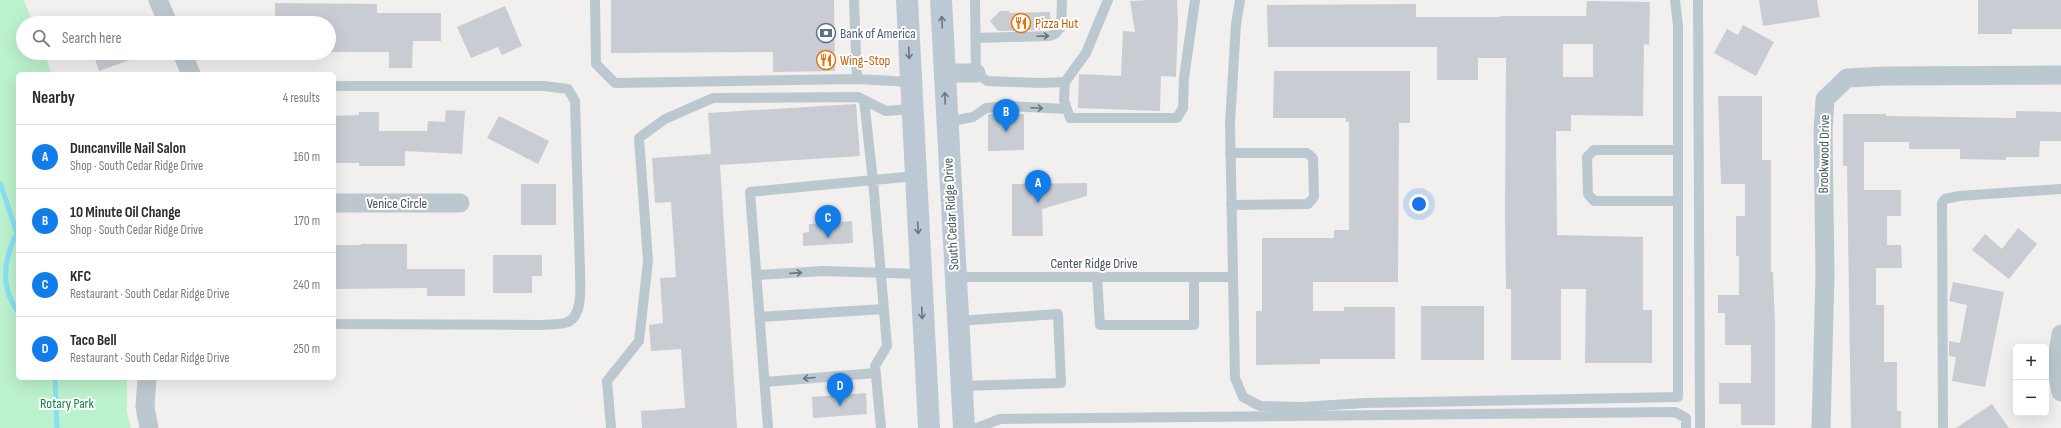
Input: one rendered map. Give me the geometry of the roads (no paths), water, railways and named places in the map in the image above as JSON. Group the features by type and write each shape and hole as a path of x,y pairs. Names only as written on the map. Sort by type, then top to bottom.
{"main road":[{"path":"907,0 929,428"},
{"name":"South Cedar Ridge Drive","path":"941,0 954,277 964,428"},
{"path":"920,274 954,277"}],"street":[{"path":"158,0 165,16"},
{"path":"185,60 190,72"},
{"path":"944,73 976,73"},
{"name":"Brookwood Drive","path":"1821,428 1825,274 1823,131 1825,99 1847,78 1886,76 2061,75"},
{"name":"Venice Circle","path":"336,203 460,203"},
{"path":"2061,334 2056,365 2061,392"},
{"path":"146,380 146,407 150,428"}],"lane":[{"path":"595,0 596,64 615,83 857,79 911,82"},
{"path":"854,0 857,79"},
{"path":"976,0 976,73 987,81 1040,83 1064,82"},
{"path":"976,38 1049,36 1055,34 1061,27 1062,0"},
{"path":"1108,0 1086,53 1064,82 1064,100 1070,118 1177,118 1183,108 1184,78 1195,0"},
{"path":"1240,0 1236,24 1232,71 1230,123 1235,378 1243,397 1260,406 1301,407 1365,404 1678,397 1678,26 1675,0"},
{"path":"1698,0 1700,428"},
{"path":"336,86 544,86 568,89 575,101 580,299 576,314 566,323 535,325 336,324"},
{"path":"611,428 607,381 639,341 648,261 639,138 665,119 713,98 858,97 886,111 912,109"},
{"path":"864,100 873,181 887,346 875,366 882,428"},
{"path":"946,122 973,117 986,108 1008,106 1067,109"},
{"path":"1678,150 1594,150 1587,157 1588,194 1594,201 1678,201"},
{"path":"1230,153 1307,153 1313,158 1314,198 1308,204 1231,205"},
{"path":"768,428 750,192 915,176"},
{"path":"1943,428 1942,203 1945,199 1959,196 2061,189"},
{"path":"757,275 823,271 920,274"},
{"name":"Center Ridge Drive","path":"954,277 1233,277"},
{"path":"1097,277 1100,325 1194,324 1194,277"},
{"path":"760,318 883,309"},
{"path":"957,321 1058,314 1061,383 961,386"},
{"path":"765,382 876,373"},
{"path":"977,428 1000,419 1675,412 1686,418 1686,428"}],"waterway":[{"path":"0,183 16,230"},
{"path":"16,235 6,263 6,283 8,293 16,309"},
{"path":"55,380 57,428"}],"place":[{"name":"Pizza Hut","path":"1021,23"},
{"name":"Bank of America","path":"826,33"},
{"name":"Wing-Stop","path":"826,60"},
{"name":"10 Minute Oil Change","path":"1006,132"},
{"name":"Duncanville Nail Salon","path":"1038,203"},
{"name":"KFC","path":"828,238"},
{"name":"Taco Bell","path":"840,406"}],"park label":[{"name":"Rotary Park","path":"67,403"}]}
